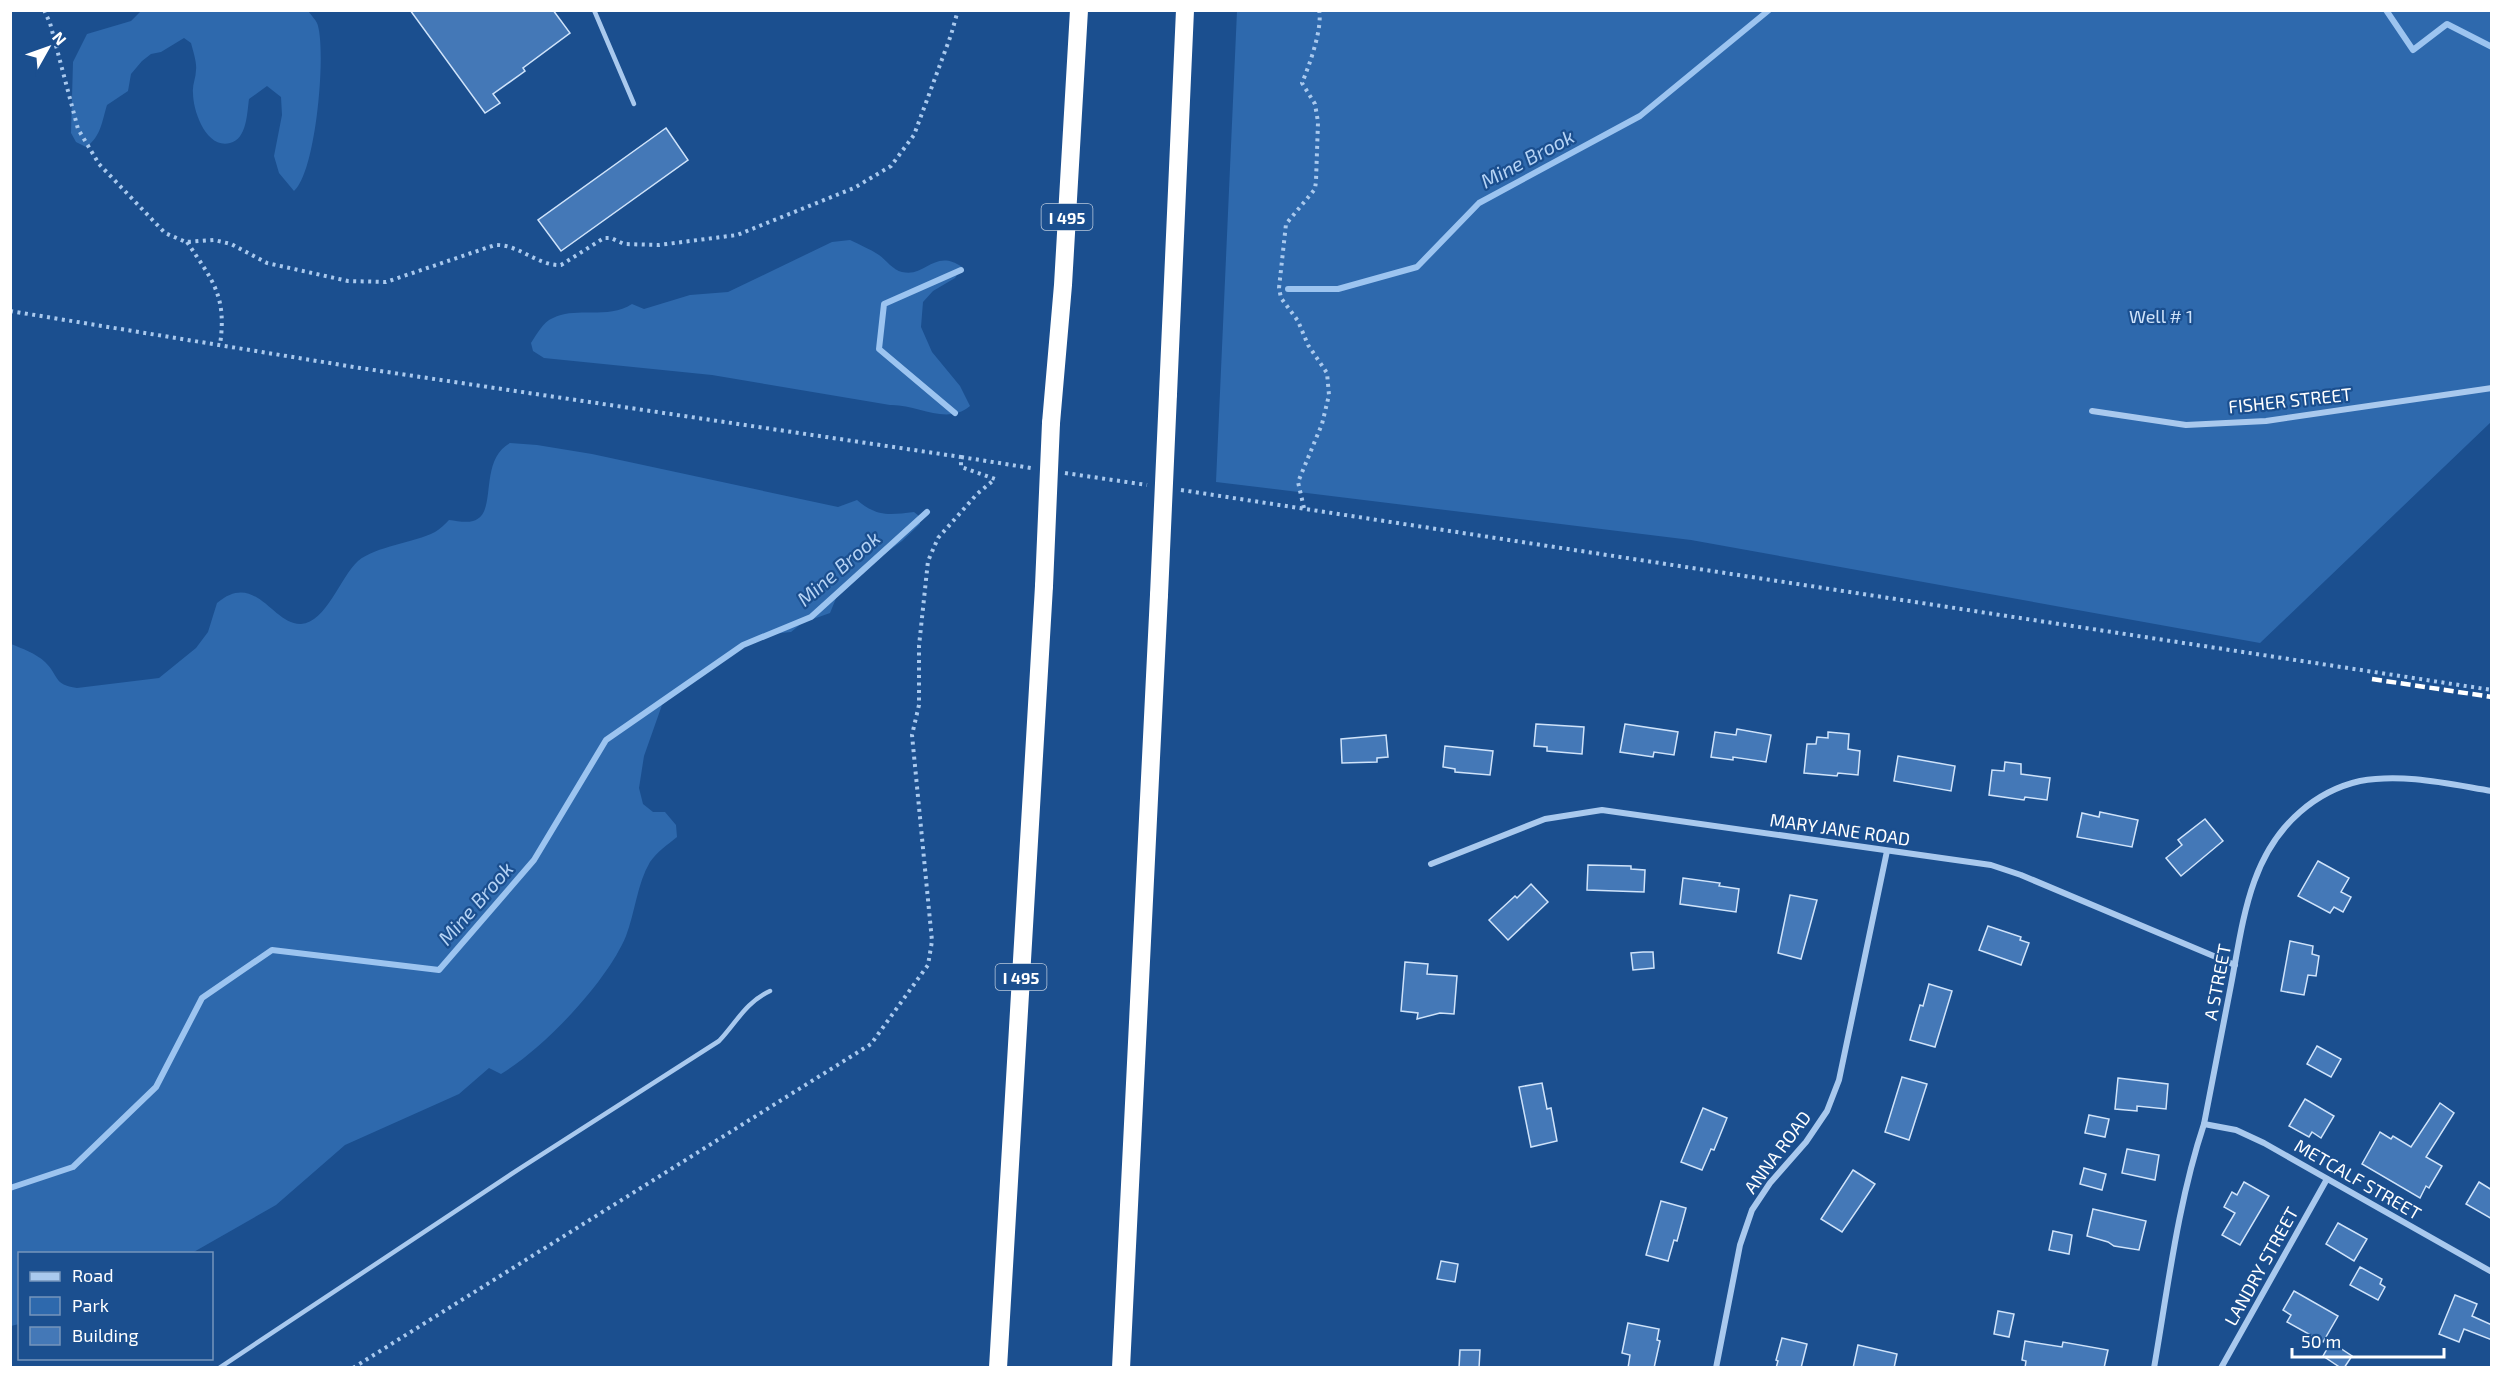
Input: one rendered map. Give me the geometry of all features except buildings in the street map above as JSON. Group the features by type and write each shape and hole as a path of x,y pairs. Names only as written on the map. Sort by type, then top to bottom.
{"highway":[{"name":"I 495","path":"998,1368 1044,586 1051,423 1064,275 1079,10"},
{"path":"1121,1368 1185,10"}],"street":[{"name":"FISHER STREET","path":"2092,411 2186,425 2266,421 2492,388"},
{"name":"A STREET","path":"2154,1368 2180,1221 2204,1124 2252,886 2261,861 2273,841 2310,803 2333,790 2360,781 2417,780 2492,791"},
{"name":"MARY JANE ROAD","path":"1431,864 1545,819 1602,810 1991,865 2235,965"},
{"name":"ANNA ROAD","path":"1716,1368 1740,1245 1752,1210 1770,1183 1806,1142 1827,1111 1839,1080 1887,851"},
{"name":"METCALF STREET","path":"2204,1124 2236,1130 2264,1143 2492,1272"},
{"name":"LANDRY STREET","path":"2221,1368 2327,1179"}],"lane":[{"path":"594,10 634,104"},
{"path":"219,1368 719,1041 733,1027 745,1007 770,991"}],"path":[{"path":"44,10 50,22 78,129 99,164 165,233 186,242 214,240 231,244 267,263 348,281 386,282 495,245 506,244 545,263 561,265 604,238 624,244 659,245 737,235 854,188 891,166 914,135 958,10"},
{"path":"1305,509 1298,482 1322,424 1329,395 1327,373 1308,345 1298,321 1281,298 1279,288 1286,224 1315,189 1317,116 1315,104 1302,83 1314,48 1320,17 1319,10"},
{"path":"186,242 214,283 221,306 223,326 220,345"},
{"path":"10,311 1032,468"},
{"path":"353,1368 871,1044 928,965 932,941 912,735 920,705 919,646 928,561 938,538 976,494 994,479 961,467 961,458"},
{"path":"1056,472 1150,486"},
{"path":"1174,489 2492,690"}],"green space":[{"path":"141,11 308,11 318,26 321,61 320,86 308,161 302,180 294,191 279,173 274,156 282,115 281,97 267,86 249,99 245,125 236,141 222,143 214,140 202,127 195,109 193,90 196,73 195,60 191,43 184,38 161,52 151,54 142,61 131,74 128,91 107,105 100,128 91,143 86,147 76,142 71,133 73,62 87,34 131,21"},
{"name":"Well # 1","path":"1237,11 2491,11 2491,422 2260,643 1691,540 1216,482"},
{"path":"850,240 876,253 902,272 918,271 944,261 962,267 955,278 933,291 923,302 921,327 932,352 960,386 970,406 961,412 951,414 931,413 712,375 544,358 533,351 531,343 540,329 549,320 562,315 612,311 632,304 644,309 690,295 728,292 832,242"},
{"path":"510,443 592,454 838,507 857,500 864,506 884,514 914,512 919,516 920,524 902,541 845,583 830,613 802,623 791,632 761,635 704,670 662,705 644,756 639,788 643,804 653,812 665,812 676,825 677,837 650,862 642,880 626,936 617,954 572,1013 536,1048 501,1074 489,1068 459,1094 345,1145 276,1205 194,1252 18,1252 18,1324 11,1326 11,644 38,656 60,682 77,688 159,678 196,648 208,632 217,603 231,594 242,592 253,595 291,622 301,624 310,622 326,608 352,568 366,556 426,536 437,531 449,520 470,522 481,516 485,509 494,462 500,452"}],"waterway":[{"name":"Mine Brook","path":"1288,289 1338,289 1417,267 1479,203 1640,116 1769,10"},
{"path":"2386,10 2413,50 2447,24 2492,47"},
{"name":"Mine Brook","path":"955,413 879,349 884,304 961,270"},
{"name":"Mine Brook","path":"10,1188 73,1167 156,1087 202,998 272,950 439,970 534,860 606,740 743,645 811,617 927,512"}],"railway":[{"path":"2372,679 2492,697"}]}
